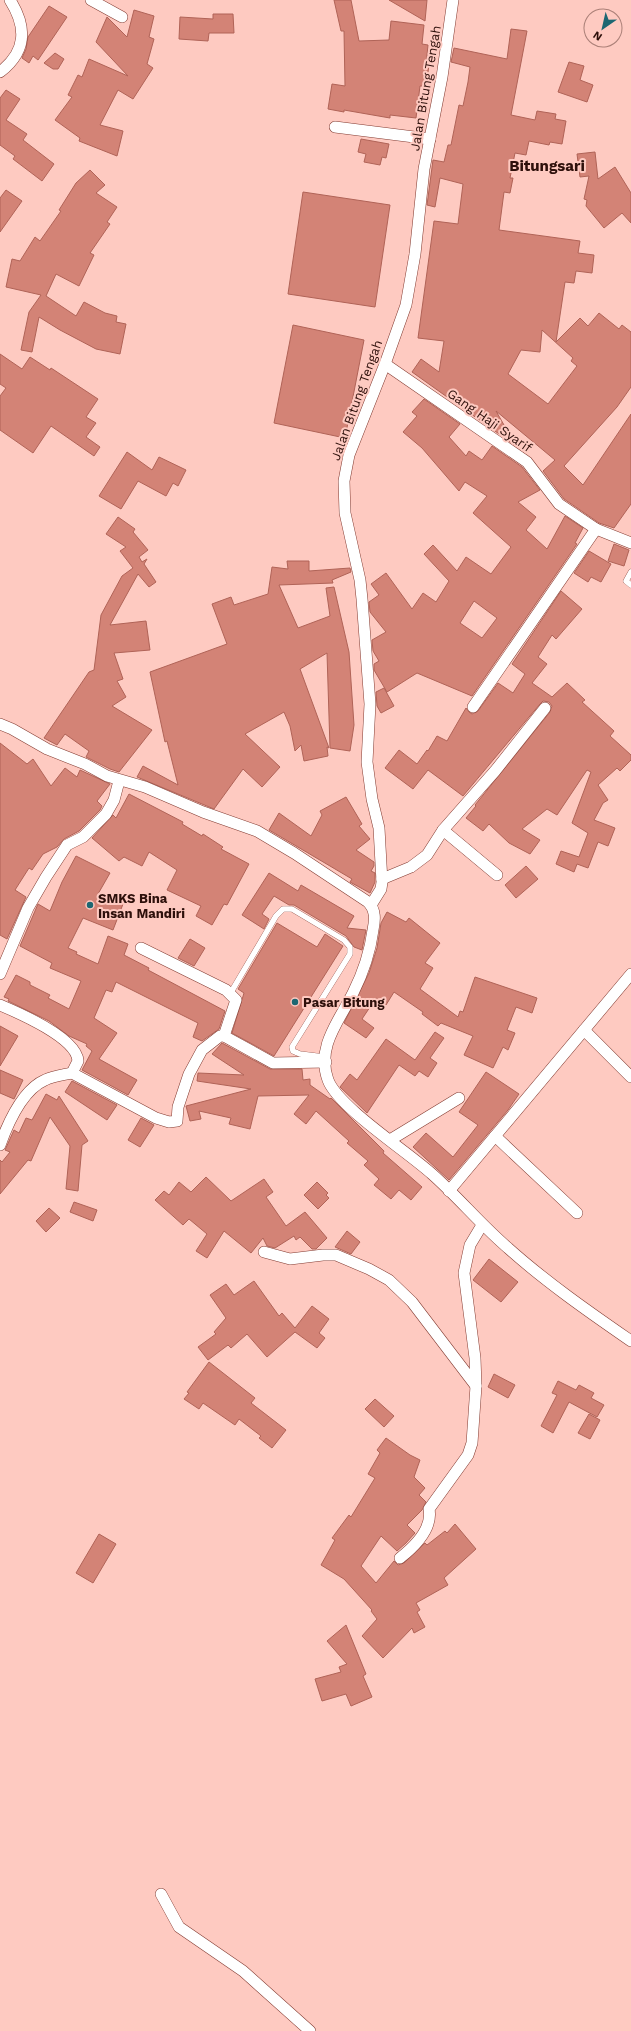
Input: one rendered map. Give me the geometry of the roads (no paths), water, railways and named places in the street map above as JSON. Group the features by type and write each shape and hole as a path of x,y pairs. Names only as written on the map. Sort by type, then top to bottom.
{"street":[{"path":"91,0 122,17"},
{"name":"Jalan Bitung Tengah","path":"371,905 381,889 382,879 379,828 372,798 367,762 370,704 362,599 360,580 345,513 344,481 349,455 385,364 400,322 408,291 415,254 420,200 443,70 453,0"},
{"path":"0,72 15,55 21,40 21,22 13,2"},
{"path":"335,127 430,139"},
{"name":"Gang Haji Syarif","path":"385,364 527,462 559,504 596,529 631,543"},
{"path":"473,707 596,529"},
{"path":"382,879 406,870 418,863 427,855 443,830 495,771 545,708"},
{"path":"0,724 48,749 76,760 120,781 145,787 203,812 257,831 324,872 371,905 374,922 367,960 353,994 330,1035 325,1060 328,1079 336,1094 432,1174 482,1226 537,1273 631,1341"},
{"path":"0,974 28,908 46,877 67,845 83,837 106,814 114,800 120,781"},
{"path":"443,830 497,875"},
{"path":"0,1145 10,1121 29,1092 45,1080 72,1073 156,1118 169,1122 177,1121 178,1107 185,1084 202,1050 224,1036 236,1000 226,990 141,948"},
{"path":"449,1190 631,974"},
{"path":"0,1005 52,1031 76,1051 78,1061 72,1073"},
{"path":"584,1030 631,1077"},
{"path":"224,1036 273,1063 325,1060"},
{"path":"390,1140 458,1098"},
{"path":"495,1136 577,1213"},
{"path":"400,1558 411,1550 421,1537 431,1517 429,1509 468,1455 472,1443 476,1386 475,1358 464,1273 470,1245 482,1226"},
{"path":"264,1252 290,1259 323,1255 336,1256 370,1269 389,1280 412,1302 476,1386"},
{"path":"161,1894 179,1928 243,1971 310,2031"}],"lane":[{"path":"631,572 626,581 631,585"},
{"path":"229,994 276,916 283,909 292,909 344,940 350,947 350,954 292,1047 293,1051 300,1054 325,1060"}],"place":[{"name":"SMKS Bina Insan Mandiri","path":"90,905"},
{"name":"Pasar Bitung","path":"295,1002"}],"district":[{"name":"Bitungsari","path":"547,166"}]}
